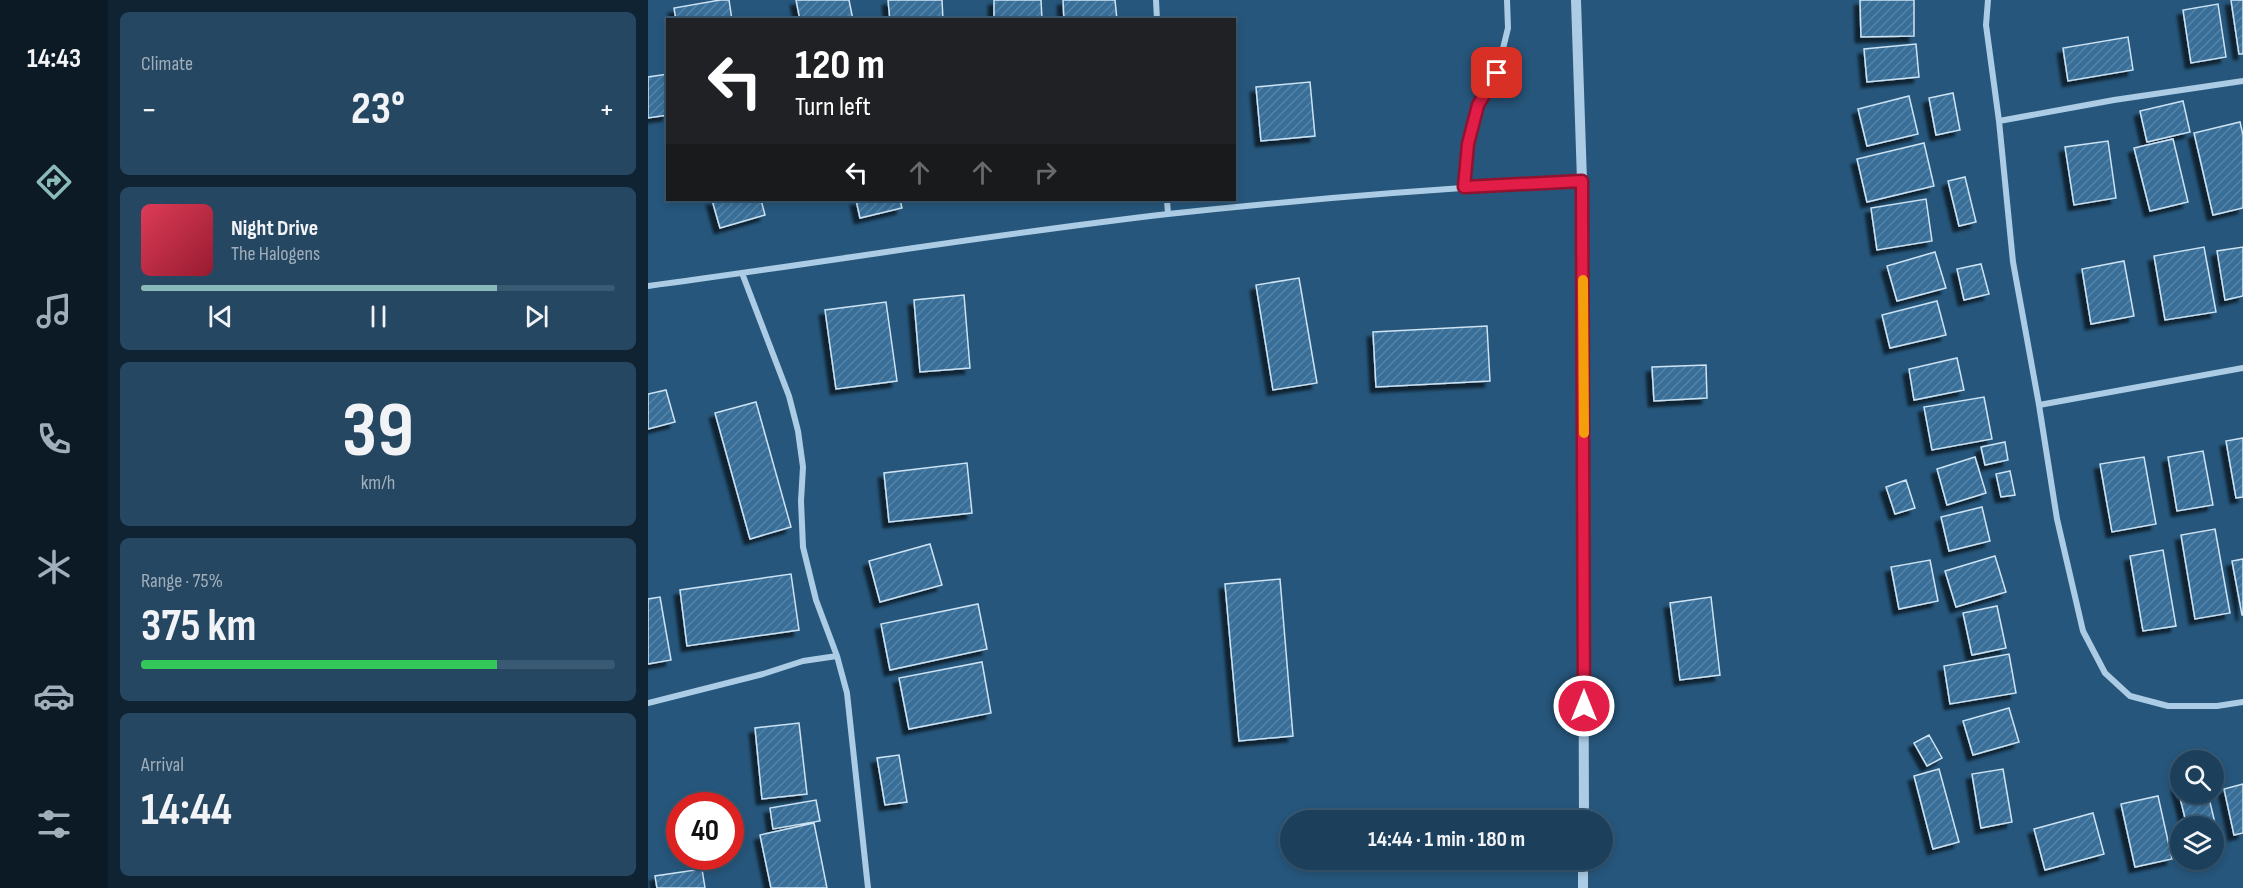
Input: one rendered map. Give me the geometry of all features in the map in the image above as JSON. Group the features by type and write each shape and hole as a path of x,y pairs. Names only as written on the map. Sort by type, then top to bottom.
{"street":[{"path":"1156,0 1157,18"},
{"path":"1464,187 1468,144 1478,105 1497,73 1508,28 1507,0"},
{"path":"1576,0 1582,181 1584,810"},
{"path":"1988,0 1986,25 1999,121 2013,262 2057,519 2083,631 2104,673 2130,696 2168,706 2217,706 2243,702"},
{"path":"1999,121 2114,100 2243,81"},
{"path":"648,286 907,248 1168,214 1464,187 1582,181"},
{"path":"1167,201 1168,214"},
{"path":"742,273 789,396 798,431 803,467 801,501 803,547 816,600 837,656 847,693 868,888"},
{"path":"2039,405 2243,368"},
{"path":"648,703 803,662 837,656"},
{"path":"1583,870 1583,888"}],"building":[{"path":"729,0 732,18 676,18 674,8"},
{"path":"796,0 849,0 853,18 800,18"},
{"path":"888,0 942,0 943,18 890,18"},
{"path":"994,0 1041,0 1042,18 994,18"},
{"path":"1063,0 1115,0 1117,18 1064,18"},
{"path":"1860,0 1914,0 1914,36 1861,37"},
{"path":"2231,0 2243,0 2243,54 2239,54"},
{"path":"2218,4 2226,57 2191,63 2183,10"},
{"path":"2128,37 2133,70 2068,81 2063,48"},
{"path":"1916,44 1919,77 1867,82 1864,49"},
{"path":"666,74 666,115 648,118 648,77"},
{"path":"1310,82 1315,136 1261,141 1256,87"},
{"path":"1953,93 1960,130 1936,135 1929,98"},
{"path":"1909,96 1918,134 1867,146 1858,109"},
{"path":"2183,101 2190,132 2147,142 2140,111"},
{"path":"2240,122 2243,135 2243,208 2213,215 2194,133"},
{"path":"2173,139 2188,202 2150,211 2134,148"},
{"path":"2108,141 2116,198 2074,205 2065,147"},
{"path":"1924,143 1934,186 1867,202 1857,159"},
{"path":"1965,177 1976,222 1959,226 1948,181"},
{"path":"1926,199 1932,241 1877,250 1871,208"},
{"path":"712,201 761,201 765,215 720,228"},
{"path":"856,201 900,201 902,208 860,218"},
{"path":"2204,247 2216,312 2165,320 2154,256"},
{"path":"2243,247 2243,296 2225,300 2217,251"},
{"path":"1935,252 1946,288 1897,301 1887,266"},
{"path":"2124,261 2134,316 2091,324 2082,269"},
{"path":"1981,264 1989,294 1964,300 1957,269"},
{"path":"1299,278 1317,383 1273,390 1256,285"},
{"path":"964,295 970,368 920,372 914,300"},
{"path":"1937,301 1946,335 1890,348 1882,315"},
{"path":"886,302 897,381 836,389 825,310"},
{"path":"1487,326 1490,381 1376,387 1373,332"},
{"path":"1957,358 1964,390 1914,400 1909,369"},
{"path":"1706,365 1707,398 1654,401 1652,367"},
{"path":"666,390 675,422 648,429 648,394"},
{"path":"1984,397 1992,439 1932,450 1924,407"},
{"path":"756,402 791,527 750,539 715,413"},
{"path":"2243,438 2243,497 2236,498 2226,441"},
{"path":"2005,442 2008,460 1985,465 1981,447"},
{"path":"2203,451 2213,505 2177,511 2168,457"},
{"path":"1975,457 1986,493 1947,505 1937,469"},
{"path":"2144,457 2156,524 2112,532 2100,464"},
{"path":"967,463 972,513 889,522 884,473"},
{"path":"2010,471 2015,495 2001,497 1996,474"},
{"path":"1906,480 1915,508 1895,514 1886,487"},
{"path":"1982,507 1990,541 1949,551 1941,517"},
{"path":"2215,529 2230,613 2195,619 2181,535"},
{"path":"930,544 942,585 880,602 869,561"},
{"path":"2163,550 2176,626 2143,631 2130,556"},
{"path":"1995,556 2006,592 1956,607 1945,571"},
{"path":"2243,559 2243,615 2242,615 2232,561"},
{"path":"1930,560 1938,601 1899,609 1891,567"},
{"path":"791,574 799,630 687,646 680,590"},
{"path":"1280,579 1293,736 1239,741 1225,584"},
{"path":"660,597 671,660 648,664 648,599"},
{"path":"1711,597 1720,675 1680,680 1670,603"},
{"path":"978,604 987,649 890,670 881,624"},
{"path":"1997,606 2006,648 1972,655 1963,613"},
{"path":"2009,654 2016,693 1950,704 1944,666"},
{"path":"982,662 991,713 909,729 899,678"},
{"path":"2009,708 2019,742 1973,755 1963,721"},
{"path":"799,723 807,794 762,799 755,728"},
{"path":"1929,735 1942,758 1927,766 1914,743"},
{"path":"899,755 907,802 885,805 877,758"},
{"path":"1939,769 1959,842 1933,849 1914,776"},
{"path":"2003,769 2012,822 1981,828 1972,774"},
{"path":"2243,784 2243,833 2234,835 2224,789"},
{"path":"2158,796 2170,859 2135,867 2121,804"},
{"path":"816,800 820,821 773,829 770,808"},
{"path":"2182,804 2210,804 2213,816 2184,816"},
{"path":"2093,813 2104,854 2045,870 2034,829"},
{"path":"814,823 827,888 771,888 760,835"},
{"path":"702,870 705,888 657,888 655,876"}],"slow traffic":[{"path":"1583,280 1584,433"}],"route":[{"path":"1497,73 1478,105 1468,144 1464,187 1582,181 1584,706"}]}
